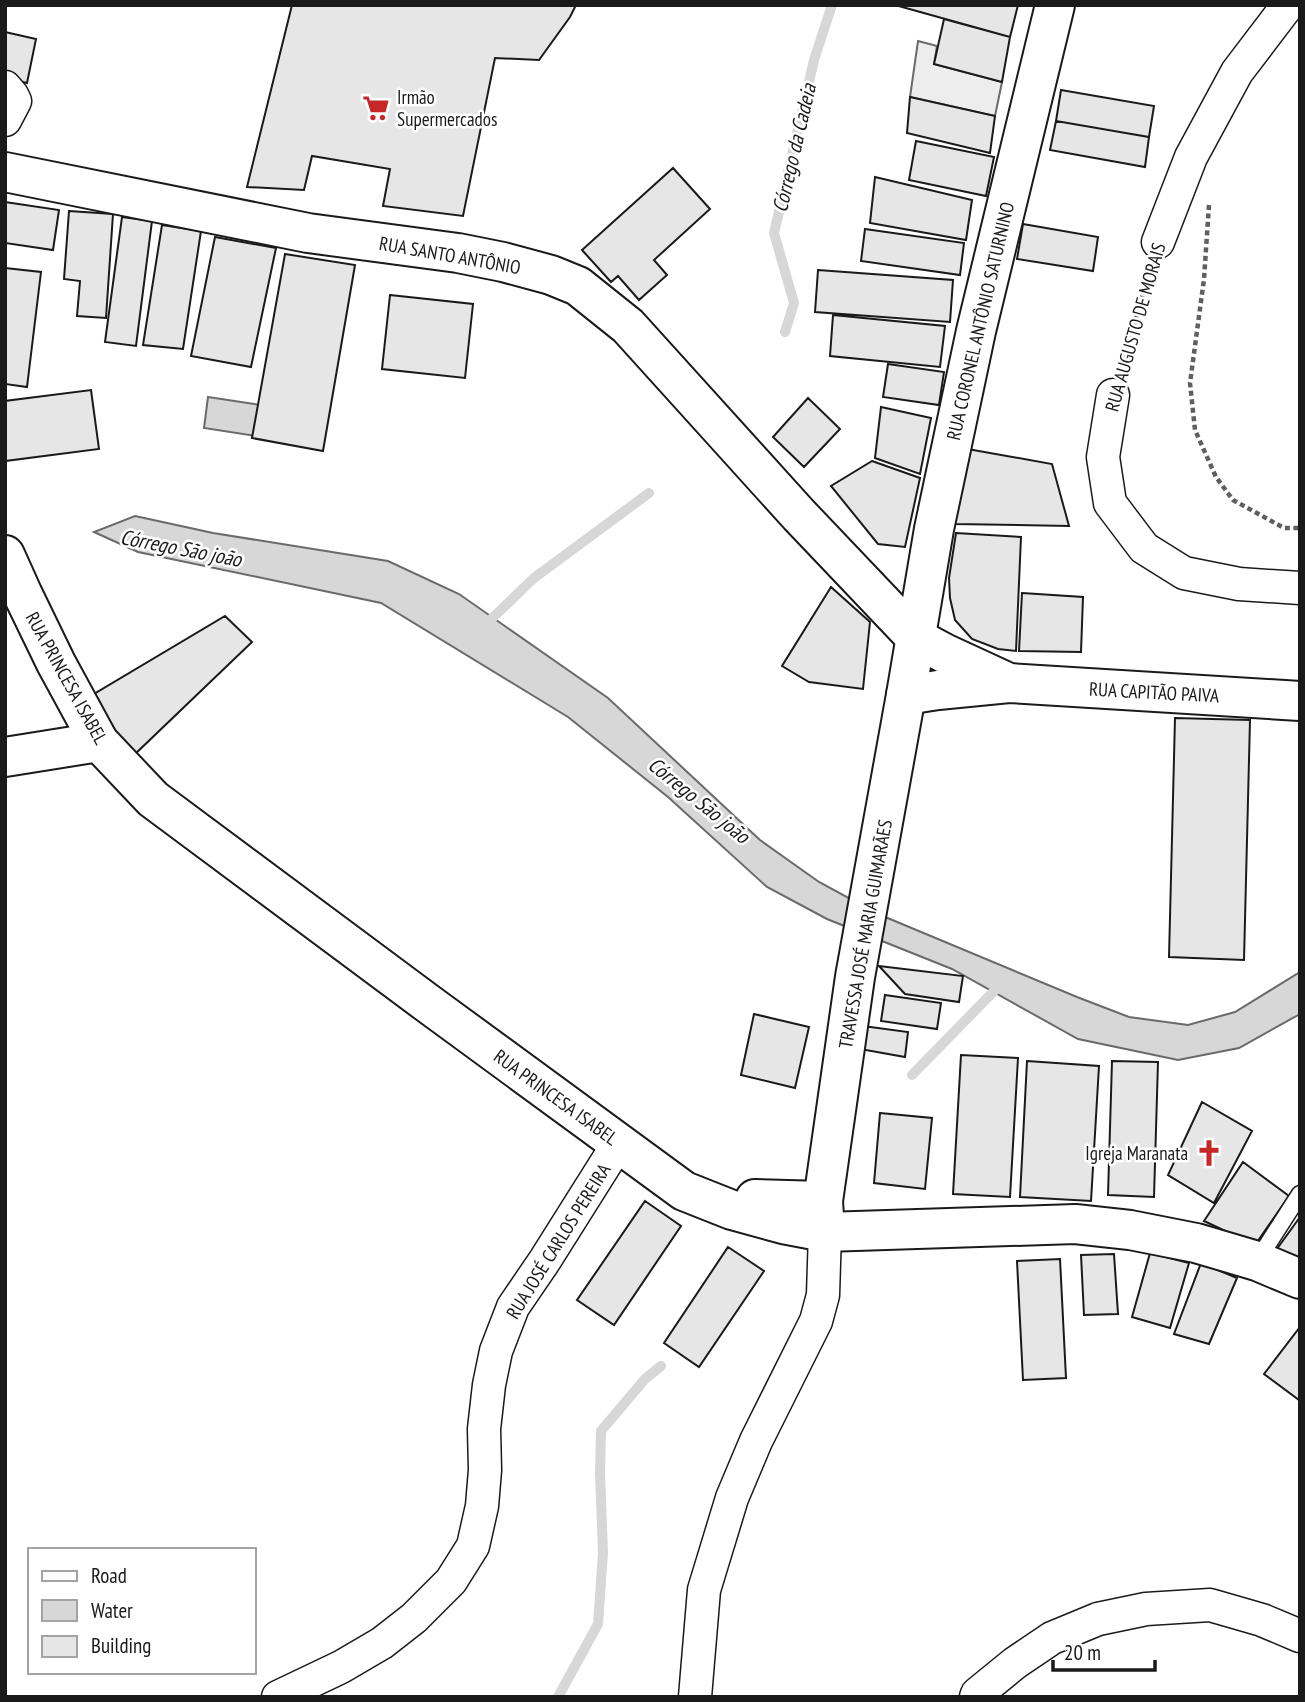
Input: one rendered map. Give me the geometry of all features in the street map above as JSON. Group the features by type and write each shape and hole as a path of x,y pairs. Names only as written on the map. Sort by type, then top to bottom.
{"main road":[{"name":"RUA CORONEL ANTÔNIO SATURNINO","path":"916,638 934,529 976,331 1055,5"},
{"name":"RUA SANTO ANTÔNIO","path":"5,172 308,233 458,253 551,275 578,286 628,326 916,638 1009,682"},
{"name":"RUA PRINCESA ISABEL","path":"5,555 56,663 99,742 153,799 684,1191 732,1210 783,1224 824,1216 1075,1224 1130,1230 1196,1242 1257,1261 1300,1279"},
{"name":"TRAVESSA JOSÉ MARIA GUIMARÃES","path":"824,1216 855,977 916,638"},
{"path":"906,695 1009,682"},
{"name":"RUA CAPITÃO PAIVA","path":"1009,682 1300,701"},
{"path":"5,757 99,742"}],"street":[{"name":"RUA AUGUSTO DE MORAIS","path":"1158,242 1191,158 1237,72 1288,5"},
{"path":"5,88 15,101 5,120"},
{"name":"RUA AUGUSTO DE MORAIS","path":"1113,395 1103,457 1110,503 1144,548 1184,573 1239,584 1300,588"},
{"name":"RUA JOSÉ CARLOS PEREIRA","path":"278,1697 341,1667 382,1643 414,1618 451,1581 473,1546 482,1506 484,1429 496,1351 513,1307 618,1144"},
{"path":"695,1697 704,1590 732,1498 756,1441 816,1321 823,1295 824,1216"},
{"path":"972,1696 1052,1638 1098,1619 1146,1609 1210,1605 1262,1620 1300,1636"},
{"path":"972,1696 1009,1697"}],"lane":[{"path":"1257,1261 1300,1194"}],"path":[{"path":"1212,192 1190,383 1195,430 1216,477 1233,500 1283,528 1300,528"},
{"name":"RUA AUGUSTO DE MORAIS","path":"1113,395 1158,242"}],"shaded area":[{"path":"918,41 937,46 934,64 1002,82 995,116 910,97"}],"water":[{"path":"208,397 274,407 269,438 204,428"},
{"name":"Córrego São joão","path":"135,516 213,533 388,561 459,594 608,698 760,840 819,882 878,914 1129,1017 1188,1025 1235,1012 1300,972 1300,1014 1239,1048 1178,1060 1078,1039 952,969 827,919 767,887 668,797 568,717 381,603 138,552 94,532"}],"building":[{"name":"Irmão Supermercados","path":"292,5 576,5 539,60 495,58 463,216 383,206 390,169 312,156 304,190 247,187"},
{"path":"895,5 1018,5 1010,37"},
{"path":"944,19 1010,37 1002,82 934,64"},
{"path":"5,32 36,39 27,83 5,78"},
{"path":"1061,90 1154,106 1149,137 1056,121"},
{"path":"910,97 995,116 990,153 907,133"},
{"path":"1056,121 1149,137 1145,167 1050,150"},
{"path":"916,141 994,157 986,196 909,180"},
{"path":"673,168 710,209 654,260 667,275 639,300 618,276 611,282 582,250"},
{"path":"875,177 972,200 966,240 870,223"},
{"path":"5,202 59,210 53,250 5,243"},
{"path":"69,211 113,214 106,318 77,316 80,281 64,279"},
{"path":"122,217 152,221 136,346 105,342"},
{"path":"1023,224 1098,237 1093,271 1017,259"},
{"path":"162,225 201,231 183,349 143,345"},
{"path":"865,229 964,243 960,275 861,261"},
{"path":"215,237 276,248 251,367 191,356"},
{"path":"285,254 355,265 323,451 252,438"},
{"path":"5,268 41,272 27,387 5,384"},
{"path":"818,270 953,280 950,322 815,312"},
{"path":"390,295 473,304 465,378 382,369"},
{"path":"833,315 945,326 940,367 830,356"},
{"path":"888,364 944,372 939,405 883,397"},
{"path":"91,390 99,449 5,461 5,401"},
{"path":"808,398 840,429 804,467 773,437"},
{"path":"881,407 931,418 920,474 875,458"},
{"path":"962,448 1052,464 1069,526 954,524"},
{"path":"872,461 920,478 905,547 878,544 831,486"},
{"path":"956,533 1021,537 1016,651 998,649 972,639 955,620 949,578"},
{"path":"831,587 870,622 863,689 809,682 782,666"},
{"path":"1022,593 1083,597 1081,652 1019,651"},
{"path":"225,616 252,642 134,755 105,728 94,694"},
{"path":"1175,718 1250,720 1244,960 1169,957"},
{"path":"879,966 963,976 959,1002 905,994"},
{"path":"885,995 941,1003 937,1029 881,1021"},
{"path":"754,1014 809,1027 795,1088 741,1075"},
{"path":"863,1026 908,1032 905,1057 860,1049"},
{"path":"961,1055 1018,1058 1010,1197 953,1194"},
{"path":"1027,1061 1099,1066 1091,1201 1020,1197"},
{"path":"1112,1061 1158,1062 1154,1197 1108,1195"},
{"name":"Igreja Maranata","path":"1202,1102 1252,1131 1214,1203 1168,1175"},
{"path":"880,1113 932,1118 925,1189 874,1183"},
{"path":"1243,1162 1289,1196 1255,1245 1204,1221"},
{"path":"645,1201 681,1226 614,1325 577,1300"},
{"path":"1300,1217 1300,1271 1274,1253"},
{"path":"728,1247 764,1271 699,1367 664,1343"},
{"path":"1150,1253 1189,1263 1170,1328 1132,1317"},
{"path":"1114,1254 1118,1314 1084,1315 1081,1255"},
{"path":"1060,1259 1066,1378 1023,1380 1017,1261"},
{"path":"1201,1263 1237,1278 1209,1344 1174,1334"},
{"path":"1300,1327 1300,1400 1299,1400 1264,1374"}],"waterway":[{"name":"Córrego da Cadeia","path":"785,332 794,303 774,233 814,60 832,5"},
{"name":"Córrego da Cadeia","path":"483,627 534,578 649,493"},
{"path":"912,1075 1000,985"},
{"path":"558,1697 598,1624 603,1553 601,1431 645,1379 661,1366"}],"place":[{"name":"Irmão Supermercados","path":"376,108"},
{"name":"Igreja Maranata","path":"1209,1153"}]}
